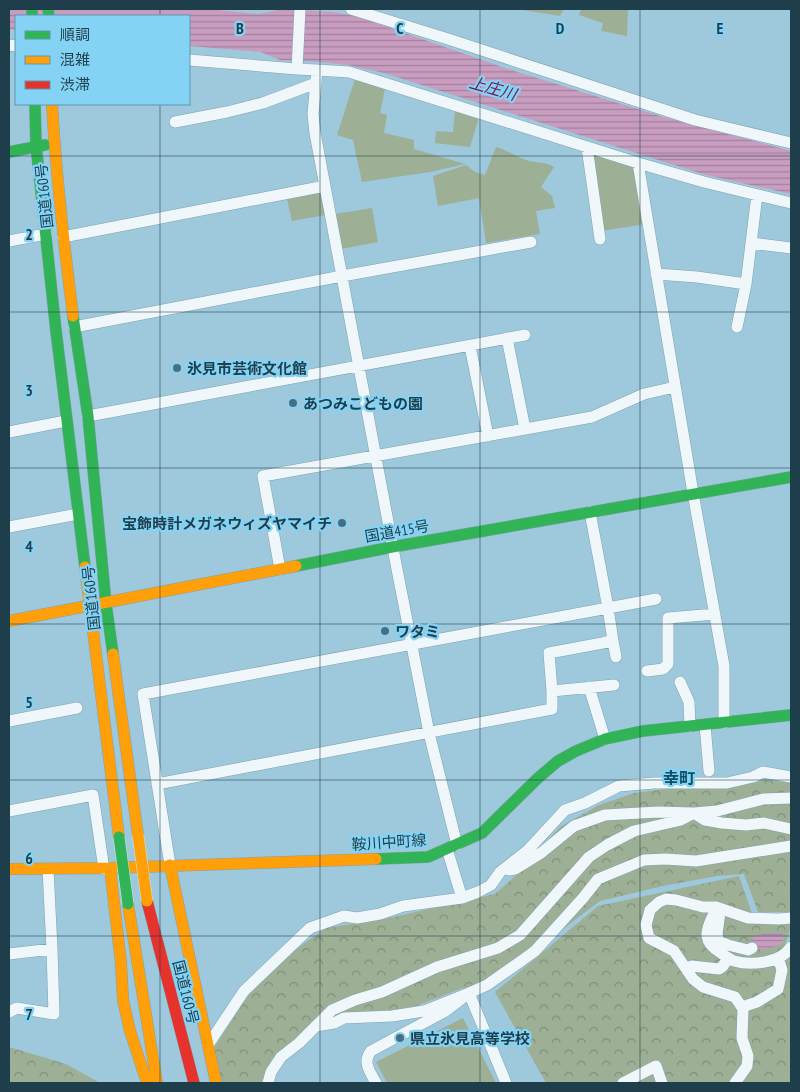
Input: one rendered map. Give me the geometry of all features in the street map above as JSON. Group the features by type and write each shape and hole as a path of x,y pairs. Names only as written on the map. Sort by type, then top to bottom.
{"main road":[{"name":"国道160号","path":"35,105 36,146 66,421 89,606 128,904 157,1083"},
{"name":"国道160号","path":"52,105 63,237 74,327 88,416 106,604 147,901 194,1083"},
{"path":"9,152 54,144"},
{"name":"国道415号","path":"9,621 106,604 392,547 791,477"},
{"name":"鞍川中町線","path":"9,870 428,857 482,833 538,778 558,761 576,750 605,739 643,731 791,715"},
{"path":"170,865 216,1083"},
{"path":"107,868 121,963 124,1000 130,1031 146,1083"}],"street":[{"path":"297,67 300,9"},
{"path":"351,9 695,120 791,143"},
{"path":"190,60 349,72 638,163 791,204"},
{"path":"317,70 313,114 314,133 392,547 462,898"},
{"path":"175,122 263,103 316,83"},
{"path":"587,147 600,239"},
{"path":"638,163 692,493 724,666 724,722"},
{"path":"63,237 325,186"},
{"path":"738,327 746,284 757,195"},
{"path":"9,241 46,234"},
{"path":"74,327 531,242"},
{"path":"751,243 791,248"},
{"path":"656,274 697,277 746,284"},
{"path":"88,416 525,335"},
{"path":"507,338 525,429"},
{"path":"470,346 488,436"},
{"path":"280,569 263,476 592,417 644,394 675,387"},
{"path":"9,432 66,421"},
{"path":"590,512 616,656"},
{"path":"9,527 78,514"},
{"path":"170,865 143,694 656,599"},
{"path":"647,671 663,669 668,664 668,618 715,614"},
{"path":"157,784 552,709 549,653 613,641"},
{"path":"680,682 689,702 690,726"},
{"path":"552,691 614,685"},
{"path":"589,687 605,739"},
{"path":"9,721 77,708"},
{"path":"704,724 709,771"},
{"path":"208,1046 244,991 310,928 344,916 364,917 403,906 462,898 478,892 492,885 500,872 528,850 565,810 585,803 619,786 654,783 726,782 753,777 763,772 791,777"},
{"path":"9,811 94,795 107,868"},
{"path":"500,872 515,869 541,853 574,826 605,815 717,811 763,798 791,798"},
{"path":"694,813 705,820 722,823 746,825 764,823 791,829"},
{"path":"268,1083 280,1057 299,1043 332,1010 355,1000 382,992 437,967 498,948 520,935 589,857 634,831 681,820 694,813"},
{"path":"316,1026 334,1023 344,1018 392,1016 424,1011 487,985 534,951 598,879 644,860 696,861 791,846"},
{"path":"9,1012 16,1008 54,1014 48,869"},
{"path":"735,1083 747,1066 748,1056 742,1038 744,1009 735,997 704,987 693,979 674,951 649,938 646,925 650,910 666,899 703,907 718,907 748,918 791,918"},
{"path":"718,907 716,934 719,941 748,950 752,948"},
{"path":"718,907 707,935 714,949 728,958 734,961 750,963 778,958 786,954 791,947"},
{"path":"9,954 52,949"},
{"path":"686,968 692,966 719,969 728,958"},
{"path":"742,1007 757,1002 778,989 782,970 778,958"},
{"path":"376,1083 367,1064 367,1057 371,1051 444,1012 469,993"},
{"path":"469,993 506,1083"},
{"path":"623,1083 656,1066 662,1083"}],"green space":[{"path":"516,9 564,9 560,16"},
{"path":"581,9 628,9 627,36 601,31 603,23 579,15"},
{"path":"355,79 385,89 380,113 387,115 384,133 414,140 414,149 465,164 430,172 362,182 353,140 337,135"},
{"path":"455,109 479,117 470,147 435,143 436,131 453,132"},
{"path":"496,147 526,160 554,167 541,187 552,196 555,208 536,211 540,234 486,243 479,198 438,206 433,176 466,165 475,172 485,175"},
{"path":"589,150 636,164 646,224 601,231"},
{"path":"320,192 325,215 292,221 287,199"},
{"path":"372,208 378,242 341,249 335,214"},
{"path":"765,780 791,783 791,928 785,944 791,947 790,1083 546,1083 495,992 598,906 739,876 753,916 790,923 786,912 758,912 744,874 717,876 663,886 600,901 568,925 504,980 463,988 400,1012 319,1019 272,1059 261,1083 219,1083 214,1048 248,995 292,952 326,928 389,918 495,894 512,879 560,827 599,805 634,793 673,788 735,787"},
{"path":"463,1018 496,1083 387,1083 376,1062"},
{"path":"9,1047 66,1064 100,1083 9,1083"}],"water":[{"name":"上庄川","path":"9,9 207,9 259,14 283,9 333,12 359,17 505,68 660,116 791,151 791,194 706,175 384,73 348,65 280,60 261,52 190,46 190,15 15,15 15,30 9,29"},
{"path":"781,933 784,936 781,944 765,949 749,945 750,940 758,935"}],"traffic: fast":[{"path":"32,9 32,15"},
{"path":"48,9 49,15"},
{"path":"35,105 36,145 56,331 85,567"},
{"path":"9,152 45,145"},
{"path":"73,316 88,416 106,604 113,654"},
{"path":"296,566 392,547 791,477"},
{"path":"376,859 428,857 482,833 558,761 605,739 643,731 791,715"},
{"path":"119,837 128,904"}],"traffic: slow":[{"path":"52,105 73,316"},
{"path":"9,621 296,566"},
{"path":"85,567 119,837"},
{"path":"113,654 138,835"},
{"path":"138,835 147,901"},
{"path":"9,869 110,868 376,859"},
{"path":"170,865 216,1083"},
{"path":"110,868 121,963 123,1000 130,1031 147,1083"},
{"path":"128,904 157,1083"}],"traffic: jam":[{"path":"147,901 194,1083"}],"place":[{"name":"氷見市芸術文化館","path":"177,368"},
{"name":"あつみこどもの園","path":"293,403"},
{"name":"宝飾時計メガネウィズヤマイチ","path":"342,523"},
{"name":"ワタミ","path":"385,631"},
{"name":"県立氷見高等学校","path":"400,1038"}],"district":[{"name":"幸町","path":"679,778"}]}
